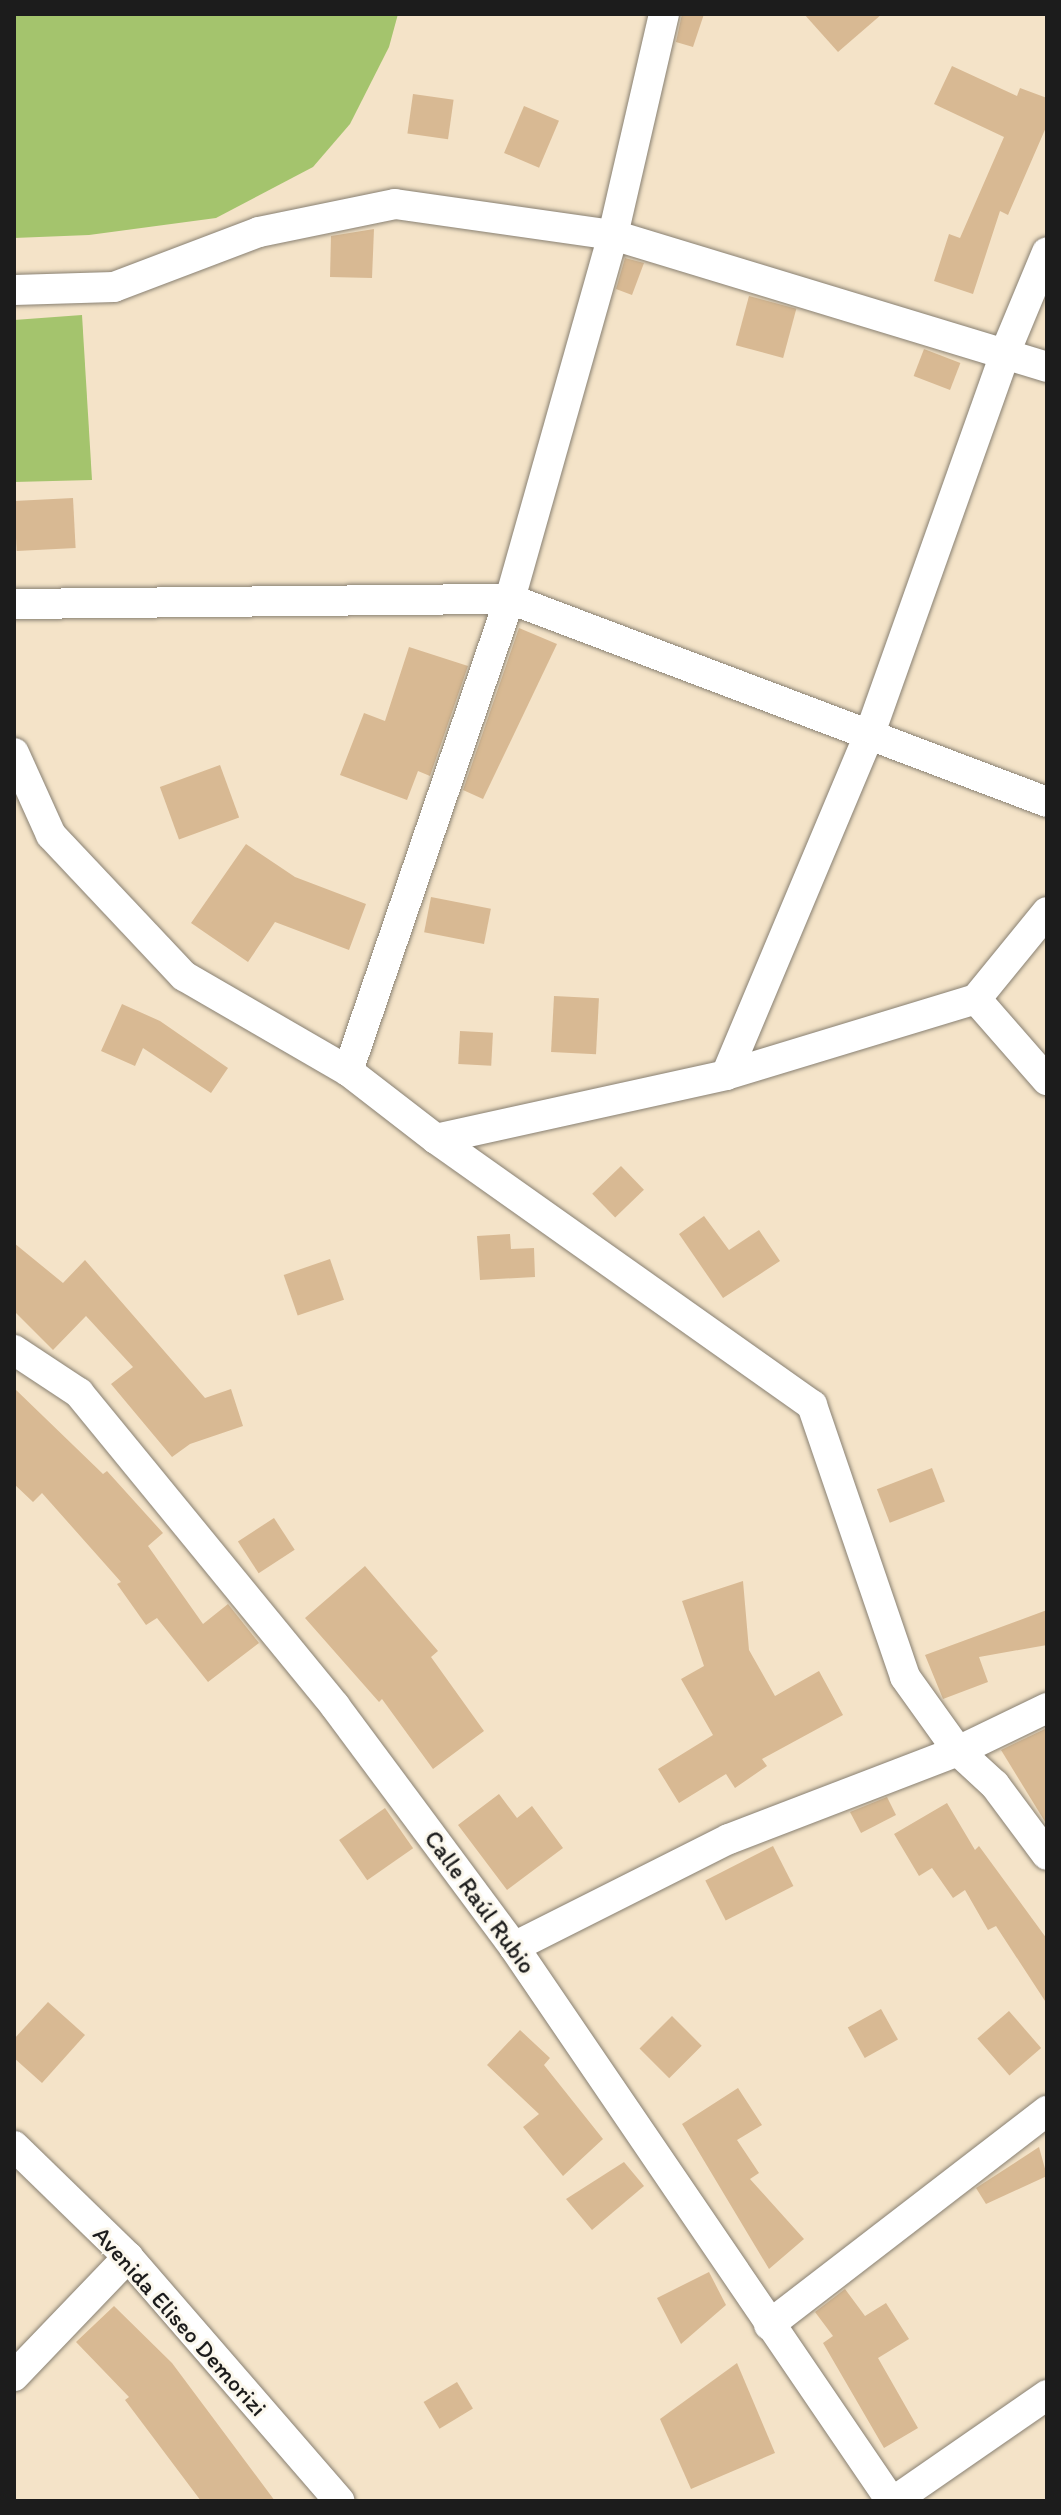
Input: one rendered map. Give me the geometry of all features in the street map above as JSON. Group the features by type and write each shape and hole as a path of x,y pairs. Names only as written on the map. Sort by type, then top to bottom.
{"street":[{"path":"348,1071 510,599 613,235 664,14"},
{"path":"14,290 114,287 259,232 395,204 613,235 1047,367"},
{"path":"726,1075 870,733 1005,353 1047,252"},
{"path":"14,604 510,599 1047,802"},
{"path":"14,753 51,835 184,976 348,1071 436,1139 812,1405 905,1677 958,1751 995,1785 1047,1855"},
{"path":"436,1139 726,1075 976,999 1047,912"},
{"path":"976,999 1047,1080"},
{"name":"Calle Raúl Rubio","path":"14,1350 79,1393 335,1706 514,1947 769,2325 893,2501"},
{"path":"514,1947 729,1839 958,1751 1047,1708"},
{"path":"769,2325 1047,2111"},
{"name":"Avenida Eliseo Demorizi","path":"14,2146 128,2257 339,2501"},
{"path":"14,2376 128,2257"},
{"path":"893,2501 1047,2395"}],"green space":[{"path":"14,14 398,14 389,47 350,124 313,167 216,218 89,235 14,238"},
{"path":"82,315 92,480 14,482 14,320"}],"building":[{"path":"682,14 704,14 693,47 676,42"},
{"path":"804,14 882,14 838,52"},
{"path":"952,66 1017,96 1020,88 1047,98 1047,125 1008,215 1000,211 973,294 934,281 949,234 960,238 1004,137 934,104"},
{"path":"413,94 454,100 448,139 407,134"},
{"path":"524,106 559,121 539,168 504,153"},
{"path":"374,229 372,278 330,277 331,236"},
{"path":"625,258 644,263 632,295 616,289"},
{"path":"749,296 796,309 783,358 736,345"},
{"path":"924,349 960,363 950,390 914,376"},
{"path":"73,498 76,548 17,551 14,501"},
{"path":"519,628 557,644 483,799 463,790"},
{"path":"409,647 468,666 430,776 418,771 407,800 340,775 364,713 385,721"},
{"path":"220,765 239,818 179,840 160,787"},
{"path":"246,844 295,877 366,904 349,950 275,922 248,962 191,923"},
{"path":"431,897 491,909 484,944 424,932"},
{"path":"554,996 599,998 596,1054 551,1052"},
{"path":"122,1004 160,1021 228,1068 211,1093 143,1048 135,1066 101,1051"},
{"path":"460,1031 493,1033 491,1066 458,1064"},
{"path":"621,1166 644,1190 615,1218 592,1194"},
{"path":"704,1216 729,1250 759,1230 780,1261 723,1298 679,1234"},
{"path":"510,1234 511,1249 534,1248 535,1277 480,1280 477,1236"},
{"path":"14,1243 63,1283 85,1260 205,1398 231,1389 243,1426 190,1444 172,1457 111,1384 133,1367 86,1316 53,1350 14,1311"},
{"path":"330,1259 344,1300 298,1316 284,1275"},
{"path":"14,1388 103,1474 107,1471 163,1533 148,1546 203,1624 228,1604 259,1643 208,1682 157,1618 146,1625 117,1584 121,1582 42,1493 33,1502 14,1484"},
{"path":"932,1468 945,1502 890,1523 877,1489"},
{"path":"274,1518 295,1550 259,1573 238,1541"},
{"path":"365,1566 438,1651 431,1657 484,1731 433,1769 382,1699 379,1702 305,1618"},
{"path":"743,1581 749,1650 775,1696 819,1671 843,1715 762,1759 767,1766 735,1788 726,1774 679,1803 658,1769 713,1735 681,1679 704,1666 682,1601"},
{"path":"1047,1610 1047,1645 979,1657 988,1682 943,1699 925,1655"},
{"path":"1047,1728 1047,1825 1001,1750"},
{"path":"499,1794 517,1818 532,1806 563,1848 507,1890 458,1825"},
{"path":"887,1797 896,1815 861,1833 850,1812"},
{"path":"947,1803 975,1850 979,1846 1047,1939 1047,2004 996,1926 988,1930 965,1890 953,1898 932,1868 919,1876 894,1834"},
{"path":"385,1808 413,1848 367,1880 339,1840"},
{"path":"773,1846 793,1886 726,1921 705,1881"},
{"path":"48,2002 85,2035 42,2083 14,2058 14,2039"},
{"path":"881,2009 898,2040 865,2058 848,2027"},
{"path":"1009,2011 1041,2048 1009,2076 977,2039"},
{"path":"672,2016 702,2046 669,2078 639,2049"},
{"path":"520,2030 550,2058 544,2065 603,2139 563,2176 523,2127 539,2114 487,2065"},
{"path":"738,2088 762,2125 737,2140 759,2173 750,2179 804,2239 769,2269 682,2124"},
{"path":"1039,2147 1047,2176 986,2204 976,2188"},
{"path":"624,2162 644,2186 592,2230 566,2199"},
{"path":"709,2272 726,2305 681,2344 657,2298"},
{"path":"845,2289 865,2316 886,2303 909,2339 878,2358 918,2428 884,2448 823,2343 833,2336 815,2312"},
{"path":"114,2306 172,2363 275,2501 201,2501 125,2400 129,2397 76,2342"},
{"path":"737,2363 775,2453 691,2489 660,2419"},
{"path":"457,2382 473,2409 440,2429 424,2402"}]}
